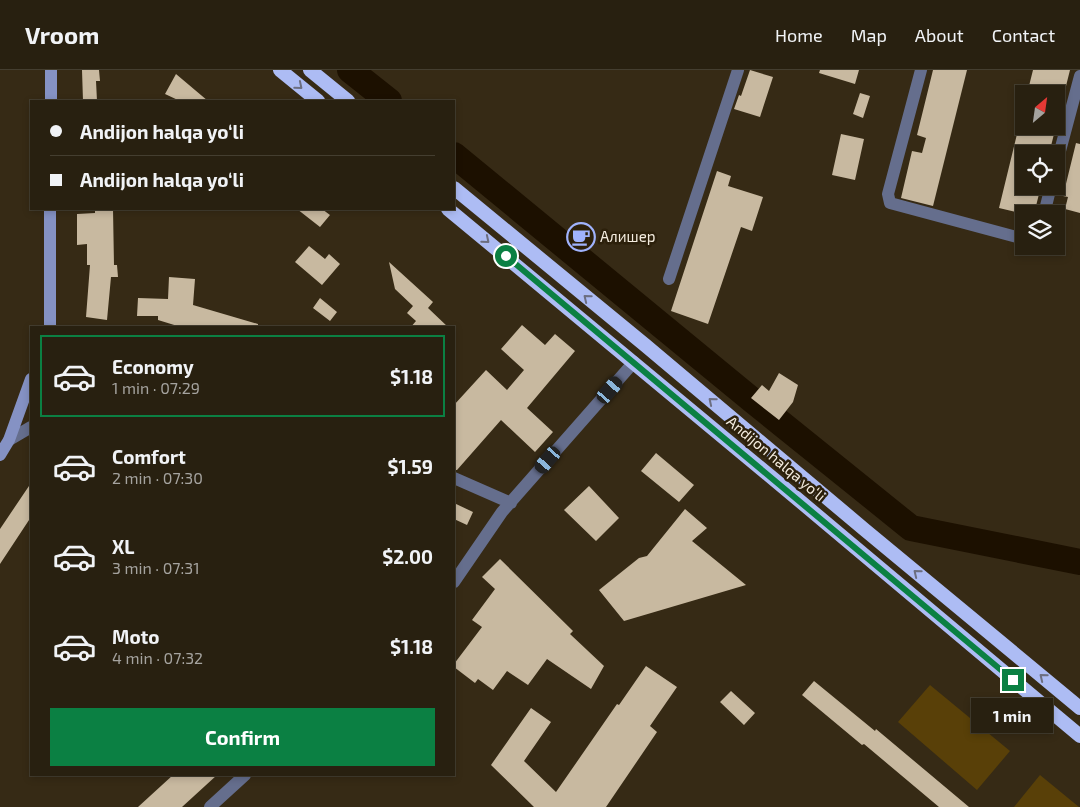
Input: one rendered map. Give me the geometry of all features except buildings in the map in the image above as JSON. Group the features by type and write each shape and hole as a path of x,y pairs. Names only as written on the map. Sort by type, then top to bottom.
{"highway":[{"path":"280,70 317,100"},
{"path":"310,70 347,100"},
{"name":"Andijon halqa yo‘li","path":"455,189 1080,708"},
{"name":"Andijon halqa yo‘li","path":"449,210 634,362 1080,736"}],"main road":[{"path":"51,70 51,100"},
{"path":"50,210 50,326"},
{"path":"0,455 9,440 30,381"}],"street":[{"path":"670,279 738,70"},
{"path":"920,70 888,194 890,203 1015,237"},
{"path":"1062,145 1080,76"},
{"path":"455,580 487,532 511,502 634,362"},
{"path":"9,440 30,428"},
{"path":"455,478 511,502"},
{"path":"210,807 244,776"}],"shaded area":[{"path":"930,685 1010,751 977,790 898,722"},
{"path":"1040,775 1079,807 1014,807"}],"waterway":[{"path":"350,70 388,100"},
{"path":"455,156 911,528 1080,562"}],"place":[{"name":"Алишер","path":"581,237"}],"route":[{"path":"506,256 1013,680"}]}
